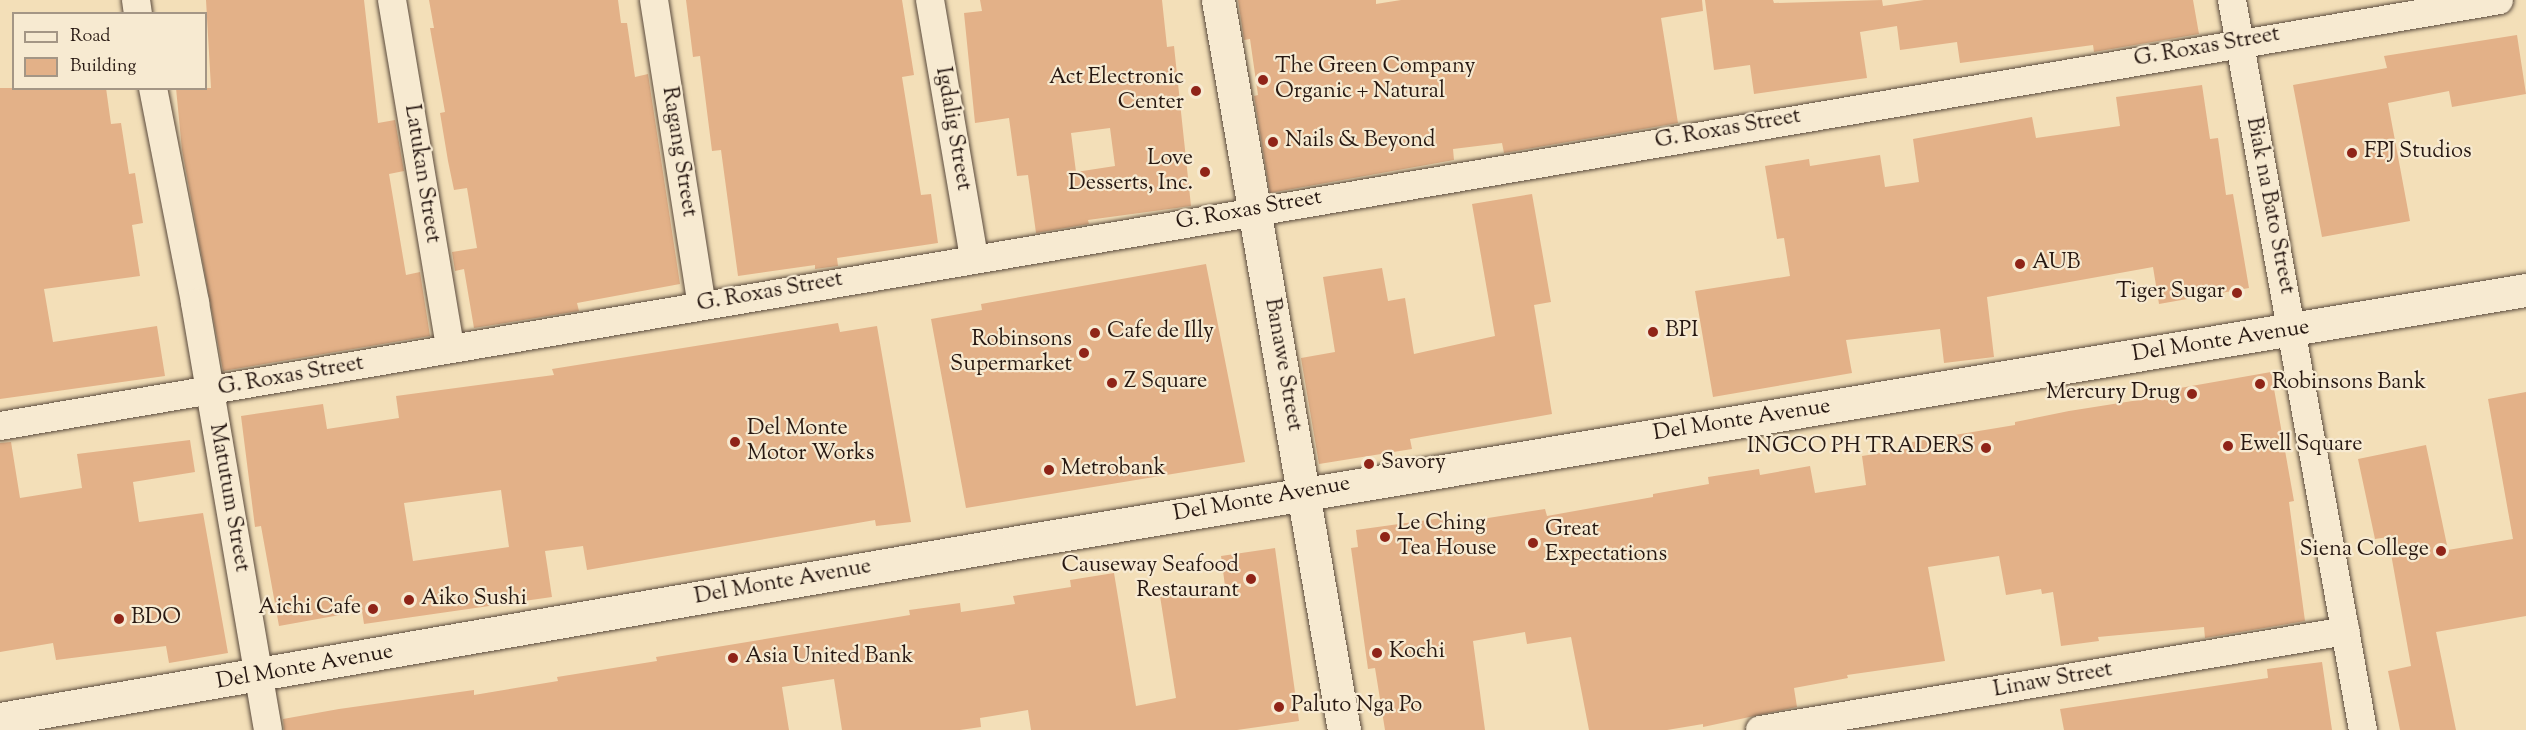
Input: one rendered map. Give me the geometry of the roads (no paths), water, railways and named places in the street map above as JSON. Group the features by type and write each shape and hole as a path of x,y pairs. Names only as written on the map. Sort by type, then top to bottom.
{"main road":[{"name":"Banawe Street","path":"1218,0 1344,730"},
{"name":"Del Monte Avenue","path":"0,719 260,676 1304,493 2526,290"}],"street":[{"name":"Latukan Street","path":"392,0 450,348"},
{"name":"Ragang Street","path":"654,0 702,305"},
{"name":"Igdalig Street","path":"930,0 974,258"},
{"name":"Biak na Bato Street","path":"2232,0 2363,730"},
{"name":"G. Roxas Street","path":"0,426 1255,210 2499,0"},
{"name":"Matutum Street","path":"153,90 210,391 268,730"},
{"name":"Linaw Street","path":"1760,730 2346,631"}],"place":[{"name":"The Green Company Organic + Natural","path":"1263,80"},
{"name":"Act Electronic Center","path":"1196,91"},
{"name":"Nails & Beyond","path":"1273,142"},
{"name":"FPJ Studios","path":"2352,153"},
{"name":"Love Desserts, Inc.","path":"1205,172"},
{"name":"AUB","path":"2020,264"},
{"name":"Tiger Sugar","path":"2237,293"},
{"name":"BPI","path":"1653,332"},
{"name":"Cafe de Illy","path":"1095,333"},
{"name":"Robinsons Supermarket","path":"1084,353"},
{"name":"Z Square","path":"1112,383"},
{"name":"Robinsons Bank","path":"2260,384"},
{"name":"Mercury Drug","path":"2192,394"},
{"name":"Del Monte Motor Works","path":"735,442"},
{"name":"Ewell Square","path":"2228,446"},
{"name":"INGCO PH TRADERS","path":"1986,448"},
{"name":"Savory","path":"1369,464"},
{"name":"Metrobank","path":"1049,470"},
{"name":"Le Ching Tea House","path":"1385,537"},
{"name":"Great Expectations","path":"1533,543"},
{"name":"Siena College","path":"2441,551"},
{"name":"Causeway Seafood Restaurant","path":"1251,579"},
{"name":"Aiko Sushi","path":"409,600"},
{"name":"Aichi Cafe","path":"373,609"},
{"name":"BDO","path":"119,619"},
{"name":"Kochi","path":"1377,653"},
{"name":"Asia United Bank","path":"733,658"},
{"name":"Paluto Nga Po","path":"1279,707"}]}
